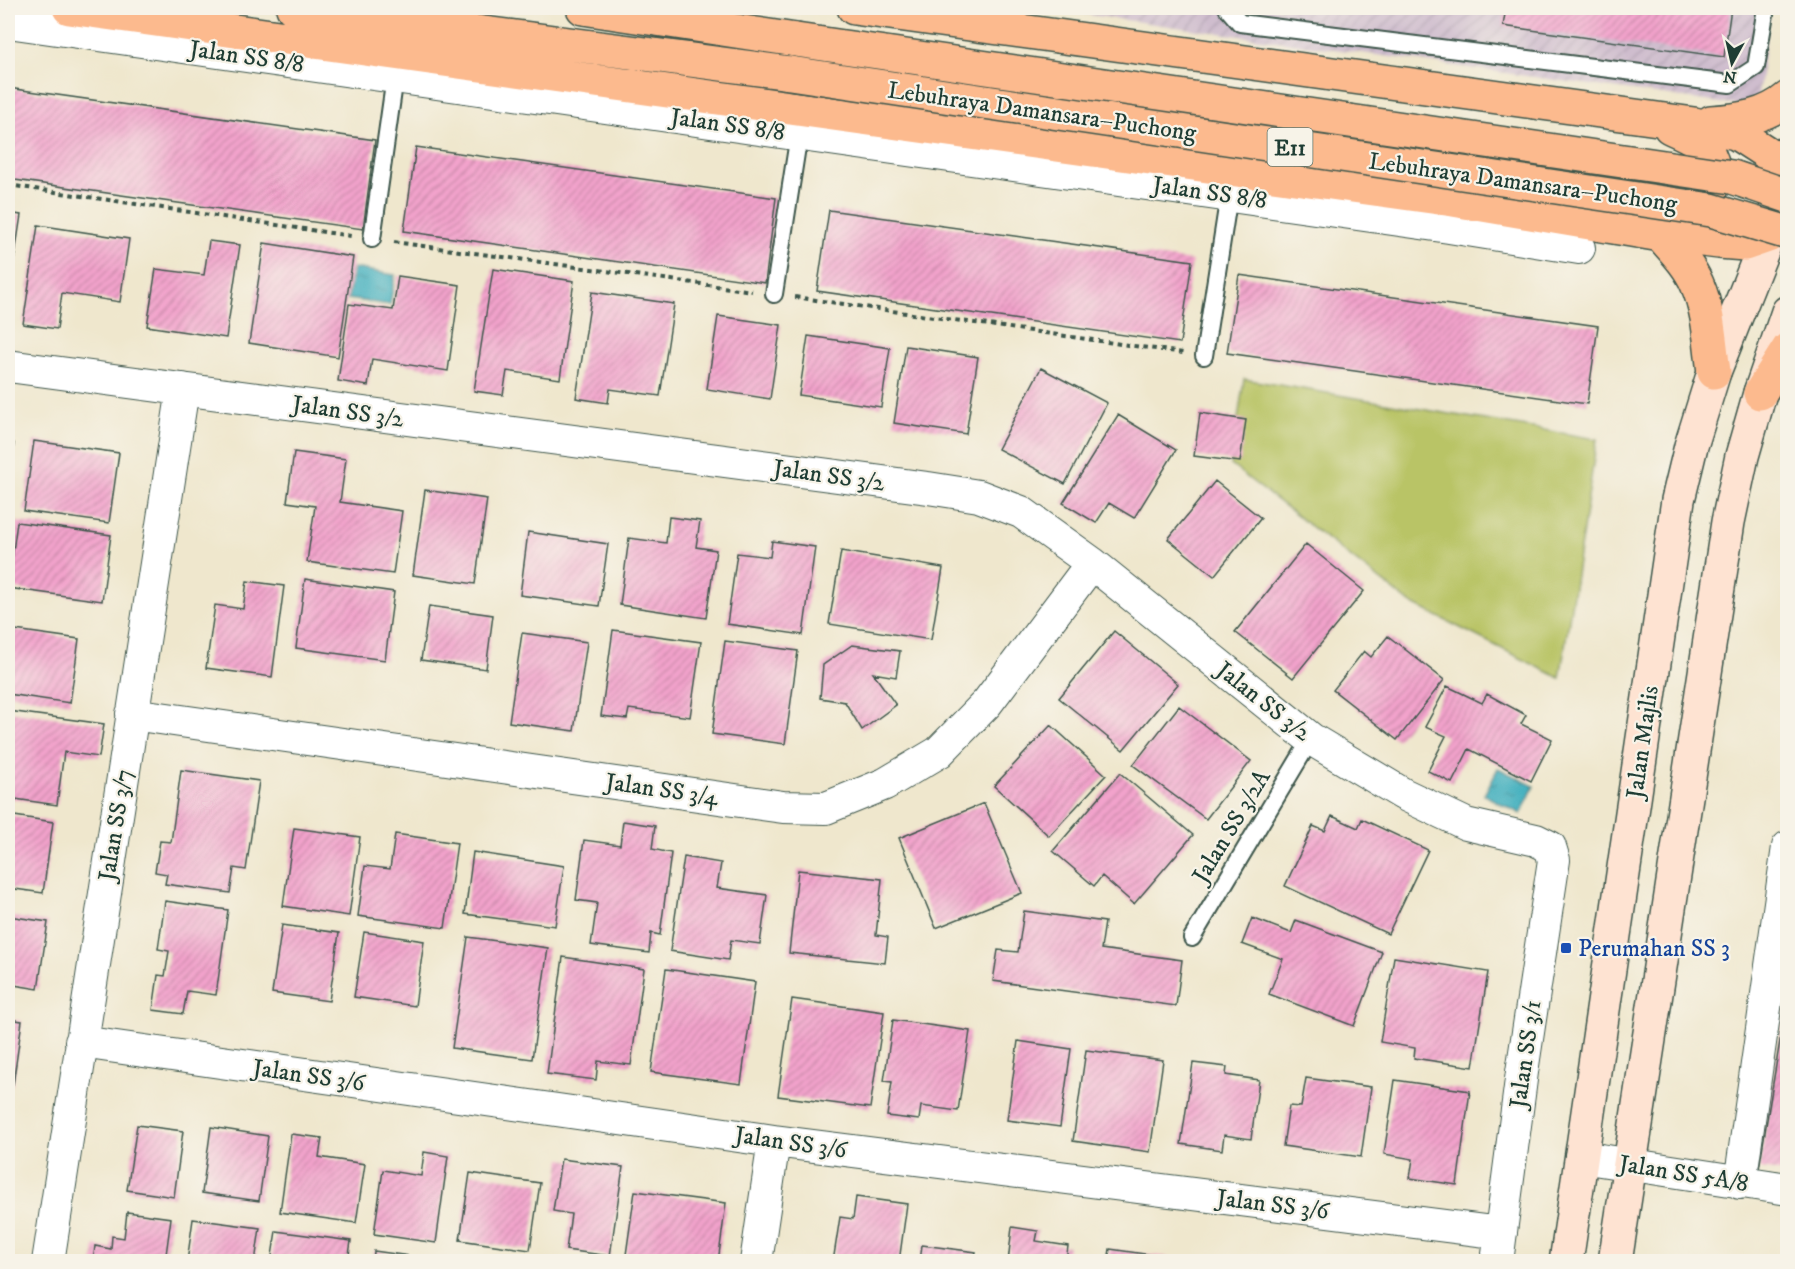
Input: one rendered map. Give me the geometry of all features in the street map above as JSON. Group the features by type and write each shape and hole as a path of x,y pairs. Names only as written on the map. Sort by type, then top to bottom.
{"highway":[{"path":"69,8 1451,214 1627,228 1661,235 1745,244 1784,203 1767,153 1736,133 1694,124 1650,116 854,8"},
{"name":"Lebuhraya Damansara–Puchong","path":"292,8 790,73 1712,210 1784,203"},
{"name":"Lebuhraya Damansara–Puchong","path":"583,8 1732,177 1784,203"},
{"path":"1694,124 1755,117 1778,107 1788,98"},
{"path":"1627,228 1677,224 1698,213 1710,198 1714,180 1712,163 1706,149 1691,137 1650,116"},
{"path":"1661,235 1686,264 1697,284 1705,308 1714,372"},
{"path":"1760,393 1788,349"}],"main road":[{"name":"Jalan Majlis","path":"1566,1262 1678,500 1691,446 1714,372 1784,203"},
{"path":"1615,1262 1728,522 1742,456 1760,393 1788,312"}],"street":[{"name":"Jalan SS 8/8","path":"8,22 1229,195 1451,214 1579,248"},
{"name":"Jalan SS 3/2","path":"8,366 979,496 1021,512 1092,563 1311,739 1403,794 1467,824 1536,840 1550,847"},
{"name":"Jalan SS 3/7","path":"48,1262 183,389"},
{"name":"Jalan SS 3/4","path":"132,714 783,807 826,808 885,784 939,752 987,702 1092,563"},
{"name":"Jalan SS 3/1","path":"1499,1247 1554,860 1550,847"},
{"path":"1740,1183 1788,848"},
{"name":"Jalan SS 3/6","path":"81,1042 774,1140 1499,1247"},
{"path":"756,1262 774,1140"},
{"name":"Jalan SS 5A/8","path":"1581,1157 1788,1189"}],"lane":[{"path":"1227,8 1240,23 1730,84 1756,67 1766,8"},
{"path":"372,239 394,77"},
{"path":"774,294 799,134"},
{"path":"1204,356 1229,195"},
{"name":"Jalan SS 3/2A","path":"1192,938 1311,739"}],"path":[{"path":"8,185 372,239 1204,356"}],"shaded area":[{"path":"1040,8 1771,8 1756,108"}],"green space":[{"path":"1244,379 1597,439 1560,678 1409,602 1231,465"}],"water":[{"path":"353,268 395,275 390,305 348,299"},
{"path":"1498,768 1534,786 1521,814 1484,795"}],"building":[{"path":"1506,8 1731,8 1724,57 1503,26"},
{"path":"8,88 375,140 363,229 8,179"},
{"path":"416,147 776,198 765,283 404,231"},
{"path":"829,210 1192,261 1180,343 817,291"},
{"path":"8,213 21,215 9,294 8,294"},
{"path":"38,225 129,239 120,302 62,293 57,329 23,324"},
{"path":"209,241 240,245 226,338 147,326 156,269 204,275"},
{"path":"264,243 353,257 338,357 249,343"},
{"path":"493,269 574,281 560,379 507,371 503,395 474,391"},
{"path":"1239,275 1598,326 1587,404 1227,353"},
{"path":"398,276 460,285 448,371 372,359 368,386 338,381 349,304 393,310"},
{"path":"592,292 674,304 660,396 610,389 608,403 576,398"},
{"path":"718,316 781,325 770,399 707,389"},
{"path":"808,336 890,348 881,407 799,395"},
{"path":"906,346 978,357 966,434 894,423"},
{"path":"1041,368 1107,403 1065,484 998,449"},
{"path":"1200,413 1246,420 1240,462 1194,456"},
{"path":"1118,415 1176,450 1134,518 1109,503 1096,523 1063,503"},
{"path":"34,441 119,453 109,523 24,511"},
{"path":"8,442 14,443 9,482 8,482"},
{"path":"294,452 346,459 340,502 402,511 393,574 307,562 315,506 287,502"},
{"path":"1215,481 1261,518 1214,576 1168,539"},
{"path":"425,490 487,499 475,584 413,575"},
{"path":"669,517 700,521 696,547 716,550 706,618 620,605 629,538 666,543"},
{"path":"17,522 111,535 102,601 8,588"},
{"path":"528,532 608,544 599,606 520,595"},
{"path":"772,541 815,547 803,635 727,624 737,553 770,557"},
{"path":"1306,544 1364,591 1293,678 1235,632"},
{"path":"841,551 943,568 931,640 829,624"},
{"path":"305,579 394,592 385,660 296,648"},
{"path":"247,581 284,586 272,677 206,668 215,605 243,609"},
{"path":"429,606 493,615 486,669 421,660"},
{"path":"8,629 79,639 70,703 8,694"},
{"path":"613,630 701,642 690,717 629,709 627,719 601,716"},
{"path":"1114,631 1178,684 1123,750 1059,698"},
{"path":"522,633 587,642 574,731 509,722"},
{"path":"1388,636 1444,680 1397,740 1333,690 1364,651 1371,657"},
{"path":"725,641 798,651 785,744 712,734"},
{"path":"852,645 900,651 896,677 873,673 896,705 862,730 845,702 820,698 823,665"},
{"path":"1447,686 1482,703 1487,694 1526,715 1521,724 1552,739 1531,781 1469,749 1452,783 1428,771 1446,736 1425,727"},
{"path":"1179,706 1251,761 1206,819 1133,765"},
{"path":"8,711 104,724 99,757 64,752 57,805 8,798"},
{"path":"1051,725 1106,775 1049,836 994,786"},
{"path":"181,770 259,781 246,870 234,868 230,893 165,884 167,874 155,872 160,841 171,842"},
{"path":"1120,773 1193,835 1134,904 1102,876 1094,886 1053,851"},
{"path":"984,803 1022,893 936,928 899,838"},
{"path":"8,815 53,822 43,893 8,888"},
{"path":"1332,816 1358,828 1362,819 1428,850 1388,934 1285,886 1313,826 1325,831"},
{"path":"623,821 655,826 652,849 671,853 660,935 651,933 649,953 591,945 597,903 576,900 584,840 620,845"},
{"path":"294,828 360,837 349,916 283,906"},
{"path":"395,834 457,843 445,928 358,916 365,866 390,869"},
{"path":"473,852 564,866 555,926 465,914"},
{"path":"684,857 721,863 717,888 767,895 760,944 731,940 728,960 670,951"},
{"path":"798,870 882,879 876,935 888,937 885,963 789,953"},
{"path":"165,901 228,910 216,995 187,991 183,1014 153,1010 158,975 165,976 169,951 158,949"},
{"path":"1024,911 1105,922 1101,949 1182,960 1176,1006 993,981 998,950 1018,952"},
{"path":"8,916 48,922 38,989 8,984"},
{"path":"1252,918 1291,933 1296,920 1382,952 1354,1026 1269,994 1283,959 1242,944"},
{"path":"282,925 339,933 329,1001 272,993"},
{"path":"364,932 424,941 415,1006 354,997"},
{"path":"468,937 548,948 532,1059 452,1048"},
{"path":"563,957 644,969 631,1065 598,1061 596,1080 547,1074"},
{"path":"1394,957 1488,972 1473,1067 1414,1058 1415,1048 1380,1042"},
{"path":"666,969 755,982 741,1084 651,1072"},
{"path":"792,999 884,1012 870,1108 778,1096"},
{"path":"1786,1004 1788,1005 1788,1173 1759,1169"},
{"path":"8,1019 22,1021 13,1085 8,1084"},
{"path":"893,1020 970,1031 958,1111 921,1106 919,1120 887,1116 892,1082 884,1081"},
{"path":"1018,1041 1071,1049 1060,1127 1007,1120"},
{"path":"1086,1050 1163,1060 1150,1152 1073,1141"},
{"path":"1193,1063 1227,1067 1226,1075 1259,1080 1251,1139 1224,1135 1222,1150 1181,1144"},
{"path":"1306,1078 1371,1087 1361,1157 1283,1146 1289,1106 1301,1107"},
{"path":"1395,1080 1470,1091 1457,1185 1410,1178 1413,1159 1384,1154"},
{"path":"137,1125 183,1131 174,1197 127,1190"},
{"path":"211,1127 268,1136 259,1201 202,1193"},
{"path":"291,1134 322,1138 319,1157 365,1164 356,1223 280,1212"},
{"path":"424,1152 448,1156 436,1243 374,1234 383,1170 421,1176"},
{"path":"561,1159 623,1167 610,1256 566,1250 571,1214 553,1211"},
{"path":"470,1173 540,1183 530,1250 460,1240"},
{"path":"635,1191 726,1203 718,1262 625,1262"},
{"path":"856,1197 907,1204 899,1262 833,1262 840,1217 853,1219"},
{"path":"127,1212 171,1218 165,1262 93,1262 95,1246 111,1249 112,1236 124,1238"},
{"path":"193,1219 260,1228 255,1262 187,1262"},
{"path":"1012,1227 1038,1231 1036,1241 1068,1246 1066,1262 1008,1262"},
{"path":"276,1231 351,1241 348,1262 271,1262"},
{"path":"922,1245 976,1252 974,1262 920,1262"},
{"path":"1110,1249 1187,1260 1186,1262 1108,1262"},
{"path":"374,1251 438,1260 438,1262 373,1262"}],"place":[{"name":"Perumahan SS 3","path":"1566,948"}]}
